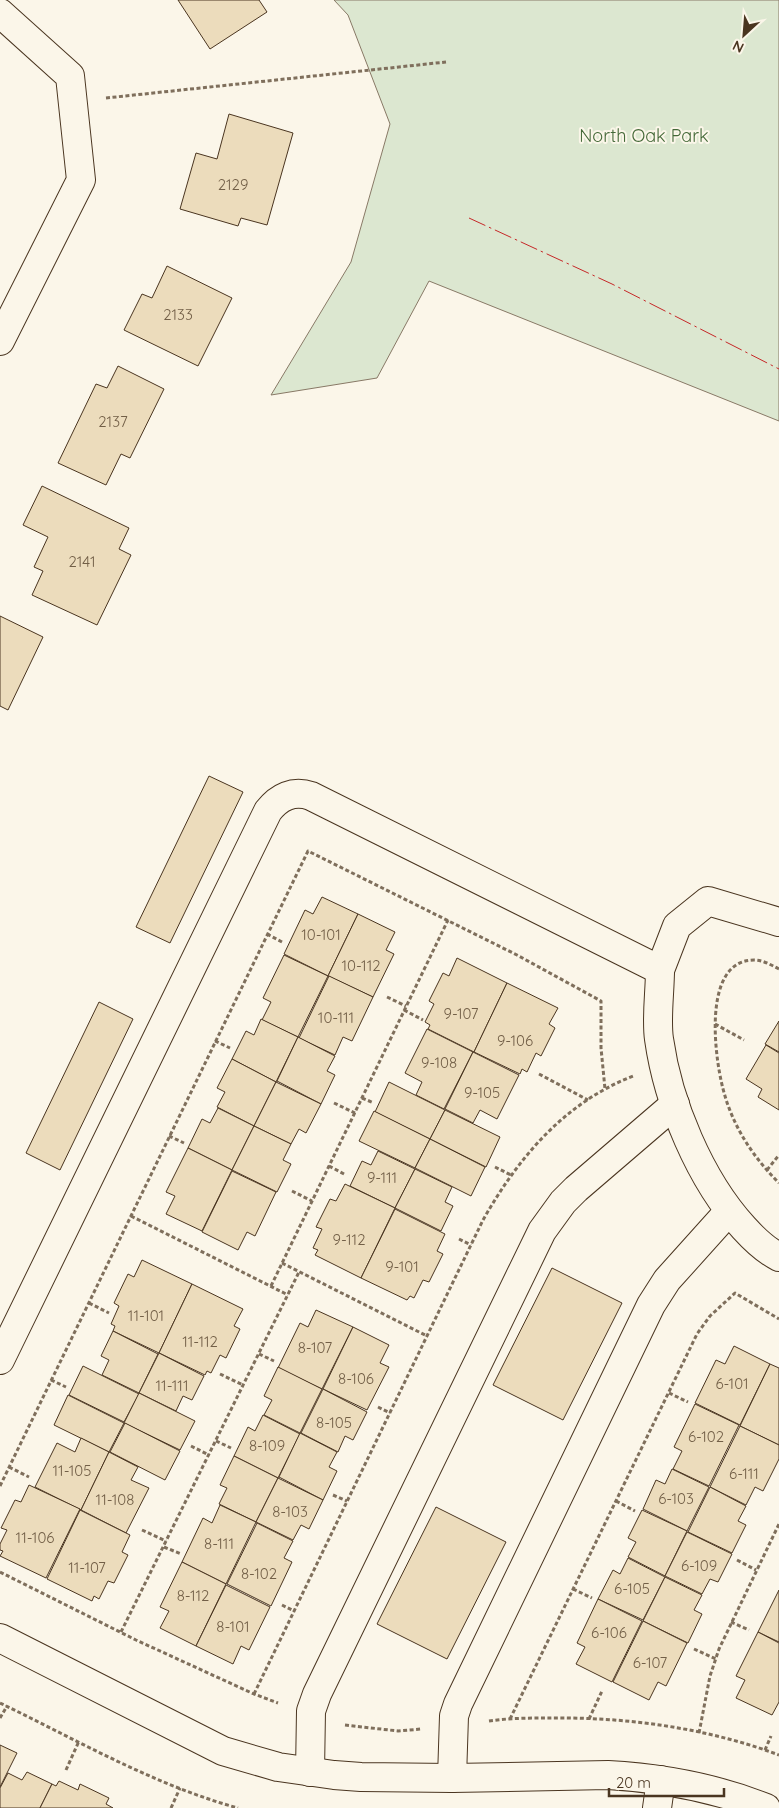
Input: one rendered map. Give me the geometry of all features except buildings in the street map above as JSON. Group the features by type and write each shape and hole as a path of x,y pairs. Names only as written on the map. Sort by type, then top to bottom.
{"street":[{"path":"0,13 70,76 81,180 0,341"},
{"path":"0,1360 268,811 283,797 303,793 311,796 660,970"},
{"path":"779,922 708,902 677,926 660,970 658,1037 668,1084 706,1175 729,1211 758,1243 779,1257"},
{"path":"310,1772 311,1720 317,1694 542,1231 563,1202 576,1188 675,1104"},
{"path":"452,1778 453,1727 458,1704 651,1305 667,1280 729,1211"},
{"path":"0,1638 223,1751 263,1763 310,1772 361,1777 452,1778 608,1775 662,1780 712,1791 766,1808"},
{"path":"657,1808 662,1780"}],"path":[{"path":"73,102 446,62"},
{"path":"0,1486 308,851 517,955 600,1001 601,1048 605,1088"},
{"path":"271,1286 448,920"},
{"path":"267,934 282,942"},
{"path":"779,969 764,961 754,960 731,968 726,974 719,993 715,1024 717,1054 725,1097 741,1134 753,1154 779,1183"},
{"path":"388,997 423,1020"},
{"path":"715,1024 744,1040"},
{"path":"216,1041 230,1048"},
{"path":"254,1694 471,1245 491,1206 511,1175 522,1159 548,1132 588,1100 605,1088 664,1064"},
{"path":"539,1074 588,1100"},
{"path":"362,1098 374,1103"},
{"path":"334,1103 355,1113"},
{"path":"169,1136 184,1143"},
{"path":"767,1170 779,1155"},
{"path":"329,1166 346,1176"},
{"path":"495,1167 511,1175"},
{"path":"292,1191 312,1201"},
{"path":"131,1216 288,1295"},
{"path":"459,1239 471,1245"},
{"path":"282,1263 427,1336"},
{"path":"121,1632 299,1272"},
{"path":"510,1719 697,1334 710,1316 735,1293 779,1319"},
{"path":"88,1303 109,1313"},
{"path":"259,1354 274,1361"},
{"path":"220,1374 243,1385"},
{"path":"51,1380 66,1387"},
{"path":"669,1393 688,1402"},
{"path":"378,1407 390,1413"},
{"path":"216,1440 231,1448"},
{"path":"191,1446 209,1455"},
{"path":"9,1467 29,1477"},
{"path":"333,1495 347,1502"},
{"path":"616,1501 636,1510"},
{"path":"699,1733 710,1676 716,1659 731,1622 779,1524"},
{"path":"142,1530 166,1541"},
{"path":"164,1547 181,1554"},
{"path":"737,1560 756,1570"},
{"path":"0,1572 121,1632 311,1720 398,1730 453,1727 510,1719 589,1718 647,1724 699,1733 733,1740 779,1756"},
{"path":"573,1589 592,1598"},
{"path":"282,1605 294,1611"},
{"path":"731,1622 749,1630"},
{"path":"694,1649 716,1659"},
{"path":"589,1718 602,1691"},
{"path":"0,1703 160,1780 210,1800 238,1808"},
{"path":"0,1718 7,1706"},
{"path":"764,1750 771,1736"},
{"path":"66,1770 79,1741"},
{"path":"171,1808 180,1788"}],"green space":[{"name":"North Oak Park","path":"334,0 779,0 779,421 429,281 377,378 271,395 351,262 390,124 348,15"}],"power":[{"path":"469,218 612,284 779,369"}]}
